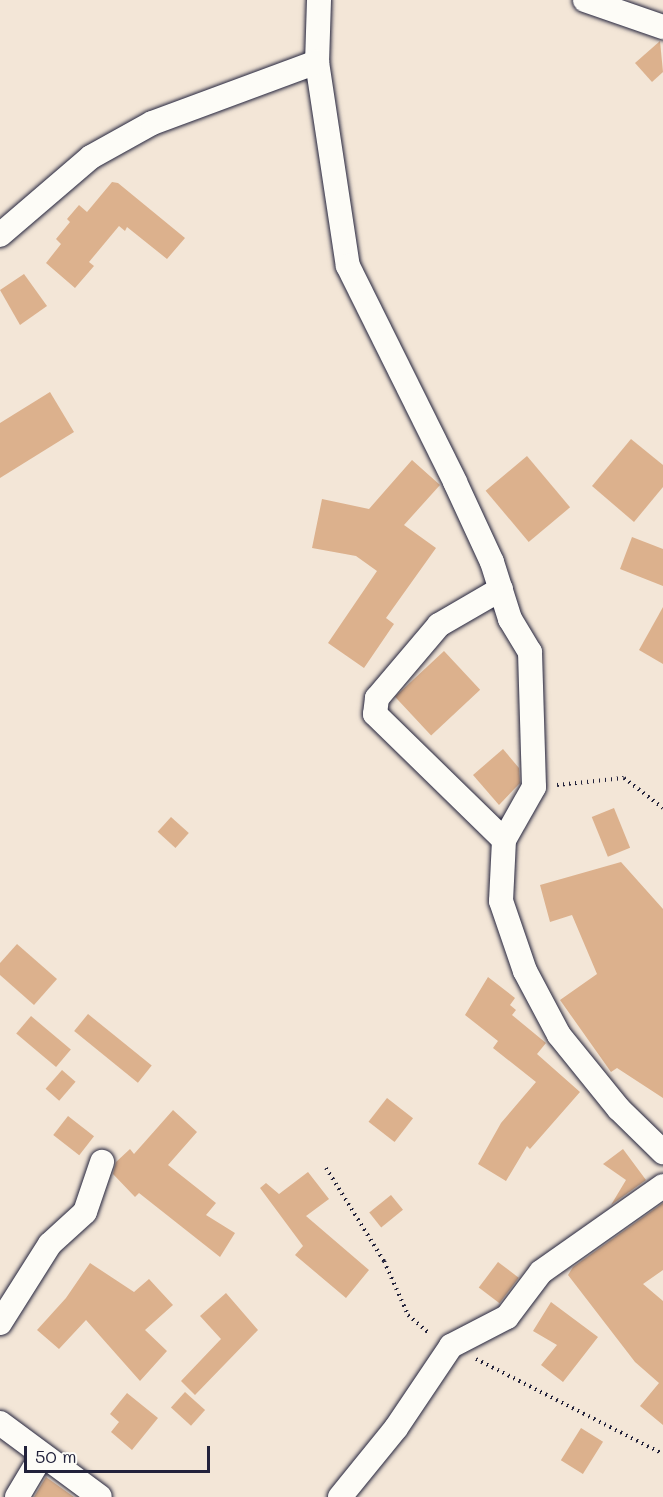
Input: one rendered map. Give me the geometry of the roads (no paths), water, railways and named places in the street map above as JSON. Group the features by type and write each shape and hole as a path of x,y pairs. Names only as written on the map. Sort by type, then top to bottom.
{"street":[{"path":"319,0 317,62 348,266 455,482 501,589 510,619 530,652 534,787 504,840 501,902 525,971 559,1035 619,1109 663,1152"},
{"path":"585,0 663,27"},
{"path":"0,235 91,157 142,128 317,62"},
{"path":"501,589 439,625 377,698 375,714 504,840"},
{"path":"0,1323 50,1244 85,1212 102,1162"},
{"path":"340,1497 396,1428 451,1346 507,1317 541,1272 663,1186"},
{"path":"0,1423 100,1497"},
{"path":"17,1497 42,1455"}]}
